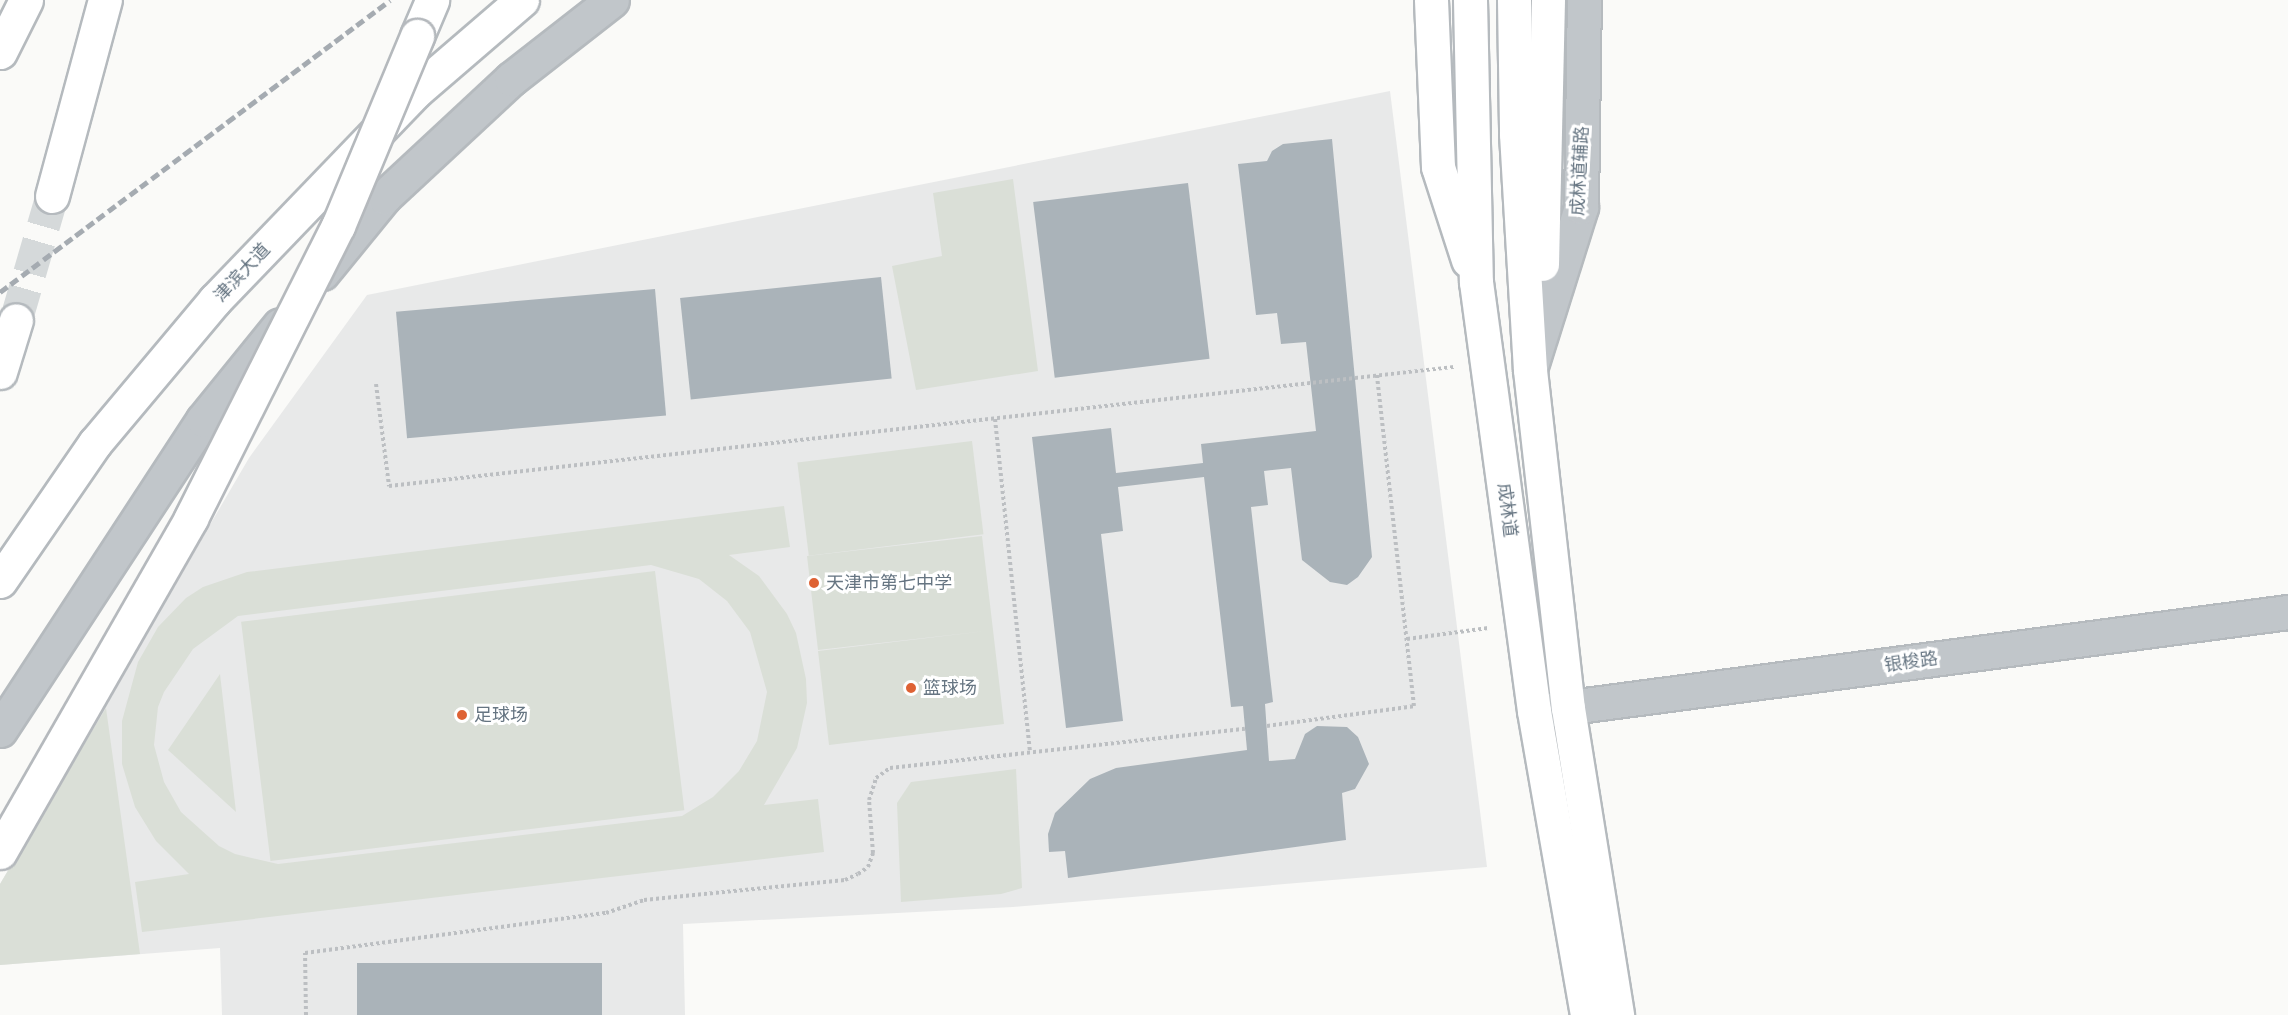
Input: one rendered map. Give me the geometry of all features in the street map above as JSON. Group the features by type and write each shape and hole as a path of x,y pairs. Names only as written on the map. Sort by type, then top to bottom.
{"main road":[{"path":"0,52 26,0"},
{"path":"52,196 105,0"},
{"path":"0,852 191,518 338,226 432,0"},
{"name":"津滨大道","path":"0,581 95,443 215,300 415,92 522,0"},
{"path":"1431,0 1438,167 1450,214 1476,282"},
{"name":"成林道","path":"1470,0 1476,282 1534,711 1587,1015"},
{"path":"1515,0 1516,134 1530,370 1568,708 1617,1015"},
{"path":"1530,370 1544,232 1548,0"},
{"path":"0,372 16,321"}],"street":[{"path":"0,730 203,420 384,197 511,79 612,0"},
{"name":"成林道辅路","path":"1530,370 1581,207 1584,0"},
{"name":"银梭路","path":"1534,711 2288,612"}],"path":[{"path":"376,384 389,486 1487,363"},
{"path":"1267,726 1414,706 1377,375"},
{"path":"995,419 1030,751"},
{"path":"1407,639 1521,623"},
{"path":"306,1015 305,953 606,913 644,900 845,880 868,867 873,853 869,800 876,778 890,768 1245,729"}],"shaded area":[{"name":"天津市第七中学","path":"1390,91 1487,867 1013,907 683,924 685,1015 222,1015 220,948 0,965 0,884 249,458 367,295"},
{"path":"1013,179 1038,371 916,390 892,266 942,256 933,193"},
{"path":"972,441 983,534 809,556 797,462"},
{"path":"784,506 790,547 729,555 759,576 787,614 796,633 806,679 807,703 797,748 764,805 818,799 824,852 142,932 135,882 189,874 156,841 135,807 122,764 122,721 138,662 158,627 186,598 203,587 247,572","holes":["651,565 699,579 727,601 750,632 767,692 757,741 739,771 713,797 682,816 278,864 235,854 219,846 181,812 164,782 154,745 158,707 164,692 193,649 238,616"]},
{"path":"982,536 1004,724 829,745 818,651 986,631 818,650 807,556"},
{"name":"足球场","path":"655,571 684,810 270,861 241,622"},
{"path":"220,674 236,812 168,750"},
{"path":"106,708 140,954 0,965 0,884"},
{"path":"1016,769 1022,888 1001,894 901,902 897,803 911,782"}],"building":[{"path":"1332,139 1372,557 1358,577 1347,585 1330,582 1302,560 1291,468 1264,471 1268,505 1251,507 1273,702 1265,704 1269,761 1295,759 1305,734 1317,726 1347,727 1358,737 1369,764 1355,789 1342,793 1346,840 1068,878 1065,851 1049,852 1048,834 1055,813 1090,779 1116,768 1247,750 1243,706 1231,707 1204,477 1118,487 1123,531 1101,534 1123,721 1066,728 1032,437 1111,428 1116,473 1203,463 1201,444 1316,431 1306,342 1281,344 1277,313 1256,315 1238,164 1267,161 1272,151 1283,144"},
{"path":"1188,183 1210,359 1055,378 1033,202"},
{"path":"881,277 892,378 691,400 680,298"},
{"path":"655,289 666,416 407,438 396,312"},
{"path":"357,963 602,963 602,1015 357,1015"}],"tunnel":[{"path":"16,320 52,196"}],"railway":[{"path":"0,292 390,0"}],"place":[{"name":"天津市第七中学","path":"814,583"},
{"name":"篮球场","path":"911,688"},
{"name":"足球场","path":"462,715"}]}
